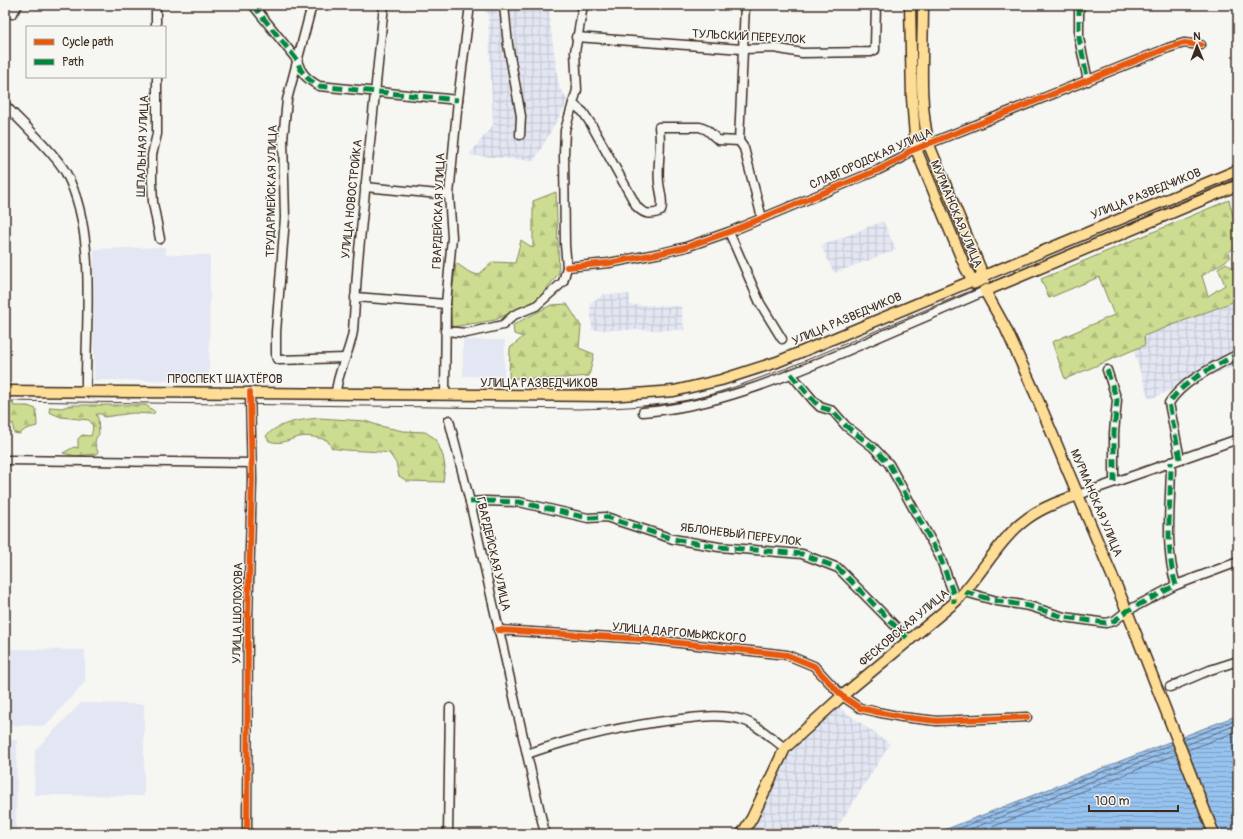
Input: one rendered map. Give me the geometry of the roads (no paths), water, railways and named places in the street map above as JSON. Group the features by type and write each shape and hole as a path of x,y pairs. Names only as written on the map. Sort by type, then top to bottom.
{"main road":[{"name":"МУРМАНСКАЯ УЛИЦА","path":"910,5 912,98 916,149 972,280 986,291"},
{"name":"МУРМАНСКАЯ УЛИЦА","path":"923,5 923,97 925,130 929,145 983,275 986,291 1023,367 1127,611 1214,834"},
{"name":"УЛИЦА РАЗВЕДЧИКОВ","path":"445,396 608,396 661,393 696,387 777,362 1238,170"},
{"path":"986,291 1238,185"},
{"name":"ПРОСПЕКТ ШАХТЁРОВ","path":"5,391 336,392 445,396"},
{"path":"965,592 999,547 1022,522 1047,507 1078,495"},
{"name":"ФЕСКОВСКАЯ УЛИЦА","path":"742,834 752,818 785,748 842,696 954,603 965,592"}],"street":[{"path":"12,14 18,5"},
{"path":"156,5 156,26"},
{"path":"253,5 297,60 300,71 308,80 319,86 375,93 458,100"},
{"name":"ТРУДАРМЕЙСКАЯ УЛИЦА","path":"312,5 287,100 283,139 286,218 276,332 276,356 277,359 280,360 345,358"},
{"name":"УЛИЦА НОВОСТРОЙКА","path":"336,392 337,380 352,343 365,187 384,5"},
{"name":"ГВАРДЕЙСКАЯ УЛИЦА","path":"445,396 446,304 452,237 449,195 458,100 470,5"},
{"path":"504,5 508,45 521,116 520,135"},
{"path":"445,331 467,333 503,325 514,315 536,306 563,282 567,268 563,164 565,130 573,104 577,78 575,52 576,37 582,5"},
{"path":"745,5 739,140 744,148 762,218"},
{"name":"ТУЛЬСКИЙ ПЕРЕУЛОК","path":"576,37 742,49 774,48 802,53 871,52 875,50 876,5"},
{"path":"1079,5 1080,46 1088,81"},
{"name":"СЛАВГОРОДСКАЯ УЛИЦА","path":"567,268 598,265 661,253 728,232 878,170 916,149 1176,46 1188,43 1201,44"},
{"name":"ШПАЛЬНАЯ УЛИЦА","path":"156,78 157,134 152,155 152,181 153,203 160,239"},
{"path":"573,104 583,112 592,124 637,207 643,213 651,214 661,211 663,206 659,182 661,147 659,127 700,127 707,130 722,142 739,140"},
{"path":"5,105 63,168 76,197 86,246 86,392"},
{"path":"365,187 449,195"},
{"path":"728,232 760,303 782,339"},
{"path":"643,412 661,411 712,400 791,374 986,291"},
{"path":"355,297 446,304"},
{"path":"1180,458 1169,403 1176,392 1208,370 1238,354"},
{"path":"1107,370 1117,400 1114,433 1114,482"},
{"path":"791,374 820,407 833,411 846,426 873,447 889,464 940,557 954,595 954,603"},
{"name":"УЛИЦА ШОЛОХОВА","path":"247,834 248,616 252,463 250,392"},
{"name":"ГВАРДЕЙСКАЯ УЛИЦА","path":"449,420 470,502 545,834"},
{"path":"1078,495 1180,458 1238,439"},
{"path":"5,460 252,463"},
{"path":"1171,462 1169,537 1172,574 1176,585"},
{"name":"ЯБЛОНЕВЫЙ ПЕРЕУЛОК","path":"470,502 485,500 519,502 588,518 606,517 673,539 719,547 802,554 838,568 910,640"},
{"name":"ФЕСКОВСКАЯ УЛИЦА","path":"965,592 997,601 1029,606 1064,617 1098,622 1114,621 1127,611 1176,585 1238,562"},
{"name":"УЛИЦА ДАРГОМЫЖСКОГО","path":"498,630 644,639 787,655 814,666 842,696 860,708 902,717 937,721 1027,717"},
{"path":"1170,687 1210,670 1238,661"},
{"path":"448,834 450,708"},
{"path":"527,754 564,741 605,730 689,718 728,716 741,719 756,727 785,748"}],"water":[{"path":"1238,715 1238,834 934,834"}],"tram line":[{"path":"5,401 579,409 616,408 677,402 720,392 790,367 1238,178"}]}
